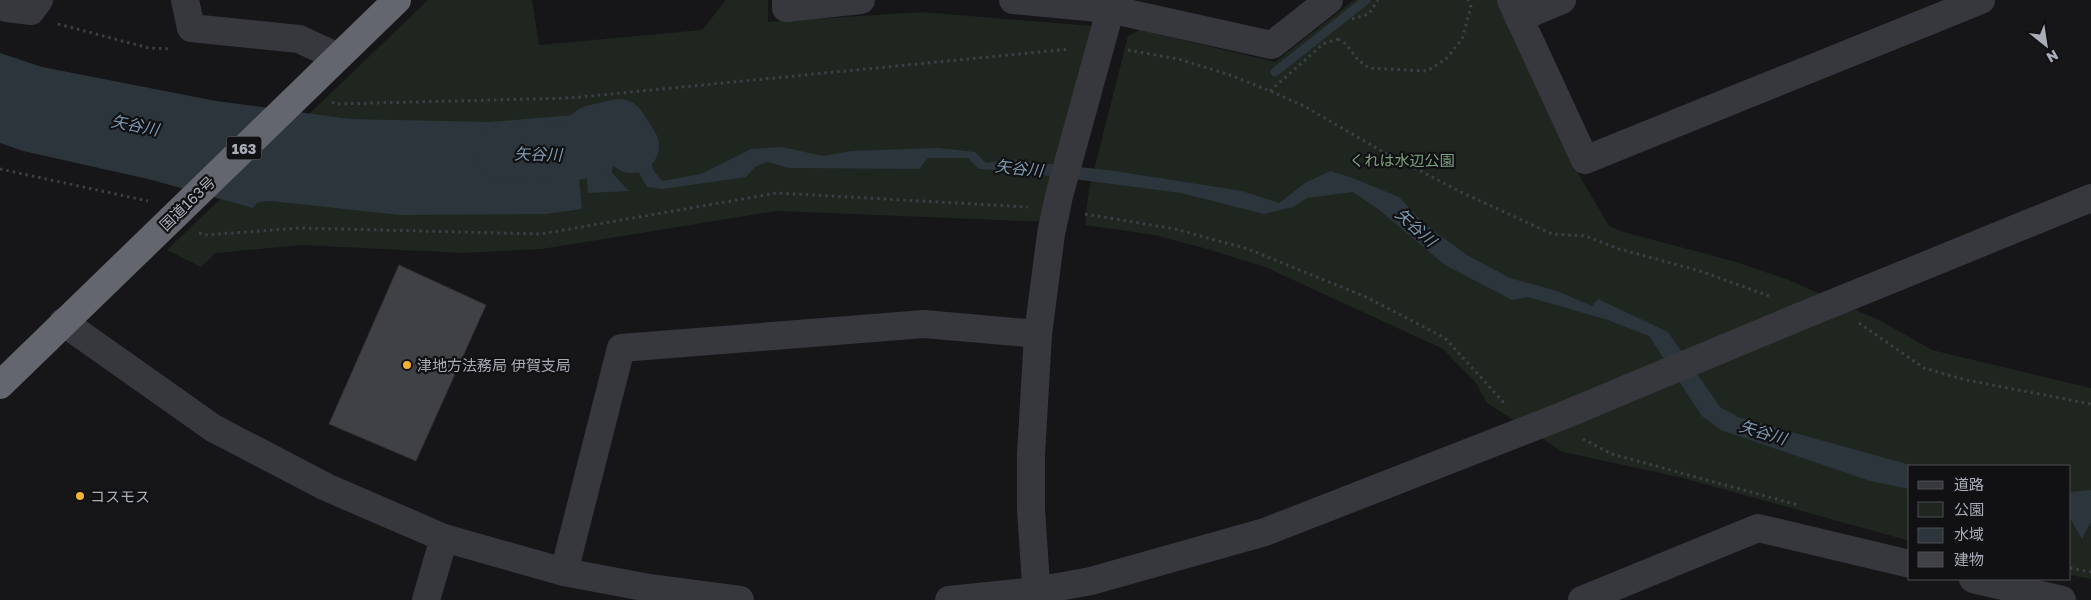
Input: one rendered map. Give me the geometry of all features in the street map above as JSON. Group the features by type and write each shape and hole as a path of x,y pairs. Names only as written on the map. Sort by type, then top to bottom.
{"highway":[{"name":"国道163号","path":"0,385 64,322 159,217 304,89 397,0"}],"street":[{"path":"185,0 192,28 299,39 333,61"},
{"path":"786,0 786,8 861,0"},
{"path":"1013,0 1111,23 1272,45 1329,0"},
{"path":"1562,0 1515,9 1585,160 1981,0"},
{"path":"1037,596 1031,509 1031,455 1038,334 1051,234 1069,205 1111,23"},
{"path":"949,600 1037,596 1091,581 1265,532 1570,426 1799,317 2091,198"},
{"path":"64,322 212,428 326,487 444,538 564,572 649,588 740,600"},
{"path":"564,572 621,348 924,324 1038,334"},
{"path":"1582,600 1758,528 1908,564"},
{"path":"426,600 444,538"},
{"path":"1977,580 2062,600"}],"path":[{"path":"1348,23 1355,17 1369,14 1378,0"},
{"path":"1338,38 1346,44 1358,60 1369,68 1427,70 1446,59 1462,40 1471,7 1468,0"},
{"path":"18,8 60,26 149,48 178,49"},
{"path":"1111,23 1178,59 1230,75 1304,106 1380,150 1463,193 1552,234 1586,236 1619,249 1700,270 1774,297"},
{"path":"1338,38 1339,33"},
{"path":"1270,91 1323,44 1338,38"},
{"path":"304,89 336,104 570,98 1071,49"},
{"path":"0,170 102,193 205,235 300,228 541,234 777,193 1028,207"},
{"path":"1069,205 1175,229 1248,249 1366,297 1445,338 1506,405"},
{"path":"1855,321 1924,368 1966,380 2091,404"},
{"path":"1570,426 1612,454 1803,507"},
{"path":"2071,568 2091,572"}],"green space":[{"path":"428,0 532,0 539,45 702,30 726,0 768,0 768,22 922,12 1092,26 1047,222 777,211 542,249 463,253 302,245 216,253 201,267 167,250"},
{"name":"くれは水辺公園","path":"1354,0 1498,0 1580,177 1609,226 1623,232 1733,261 1789,280 1883,322 1932,350 2091,388 2091,579 2071,575 2071,465 1908,465 1908,540 1683,478 1563,452 1487,403 1476,383 1443,349 1265,267 1154,235 1085,225 1089,190 1128,36 1140,30 1275,62"}],"water":[{"path":"0,53 42,67 216,101 350,119 490,122 573,115 582,209 546,214 400,215 271,201 258,202 253,208 148,179 23,151 0,143"},
{"path":"626,118 640,133 654,171 662,181 701,174 751,149 782,147 823,156 851,151 938,148 975,152 986,163 1008,159 1115,171 1242,191 1279,203 1305,183 1330,171 1399,197 1423,223 1467,255 1510,278 1557,291 1592,306 1598,299 1668,332 1720,407 1738,417 1910,465 1908,465 1908,489 1870,481 1721,430 1702,416 1649,336 1608,320 1528,297 1512,300 1445,265 1378,209 1353,192 1307,198 1293,207 1264,214 1181,193 1020,172 979,169 968,158 928,158 919,169 789,168 767,162 755,167 746,177 662,189 647,187 631,159 616,140 606,141 613,159 612,173 629,191 588,193 583,123"},
{"path":"2091,490 2091,522 2082,539 2071,520 2071,492"}],"building":[{"name":"津地方法務局 伊賀支局","path":"399,265 486,305 416,461 329,424"}],"waterway":[{"path":"1275,72 1366,0"},
{"name":"矢谷川","path":"502,153 568,155 592,149 593,132 619,126 632,146"}],"place":[{"name":"津地方法務局 伊賀支局","path":"407,365"},
{"name":"コスモス","path":"80,496"}]}
